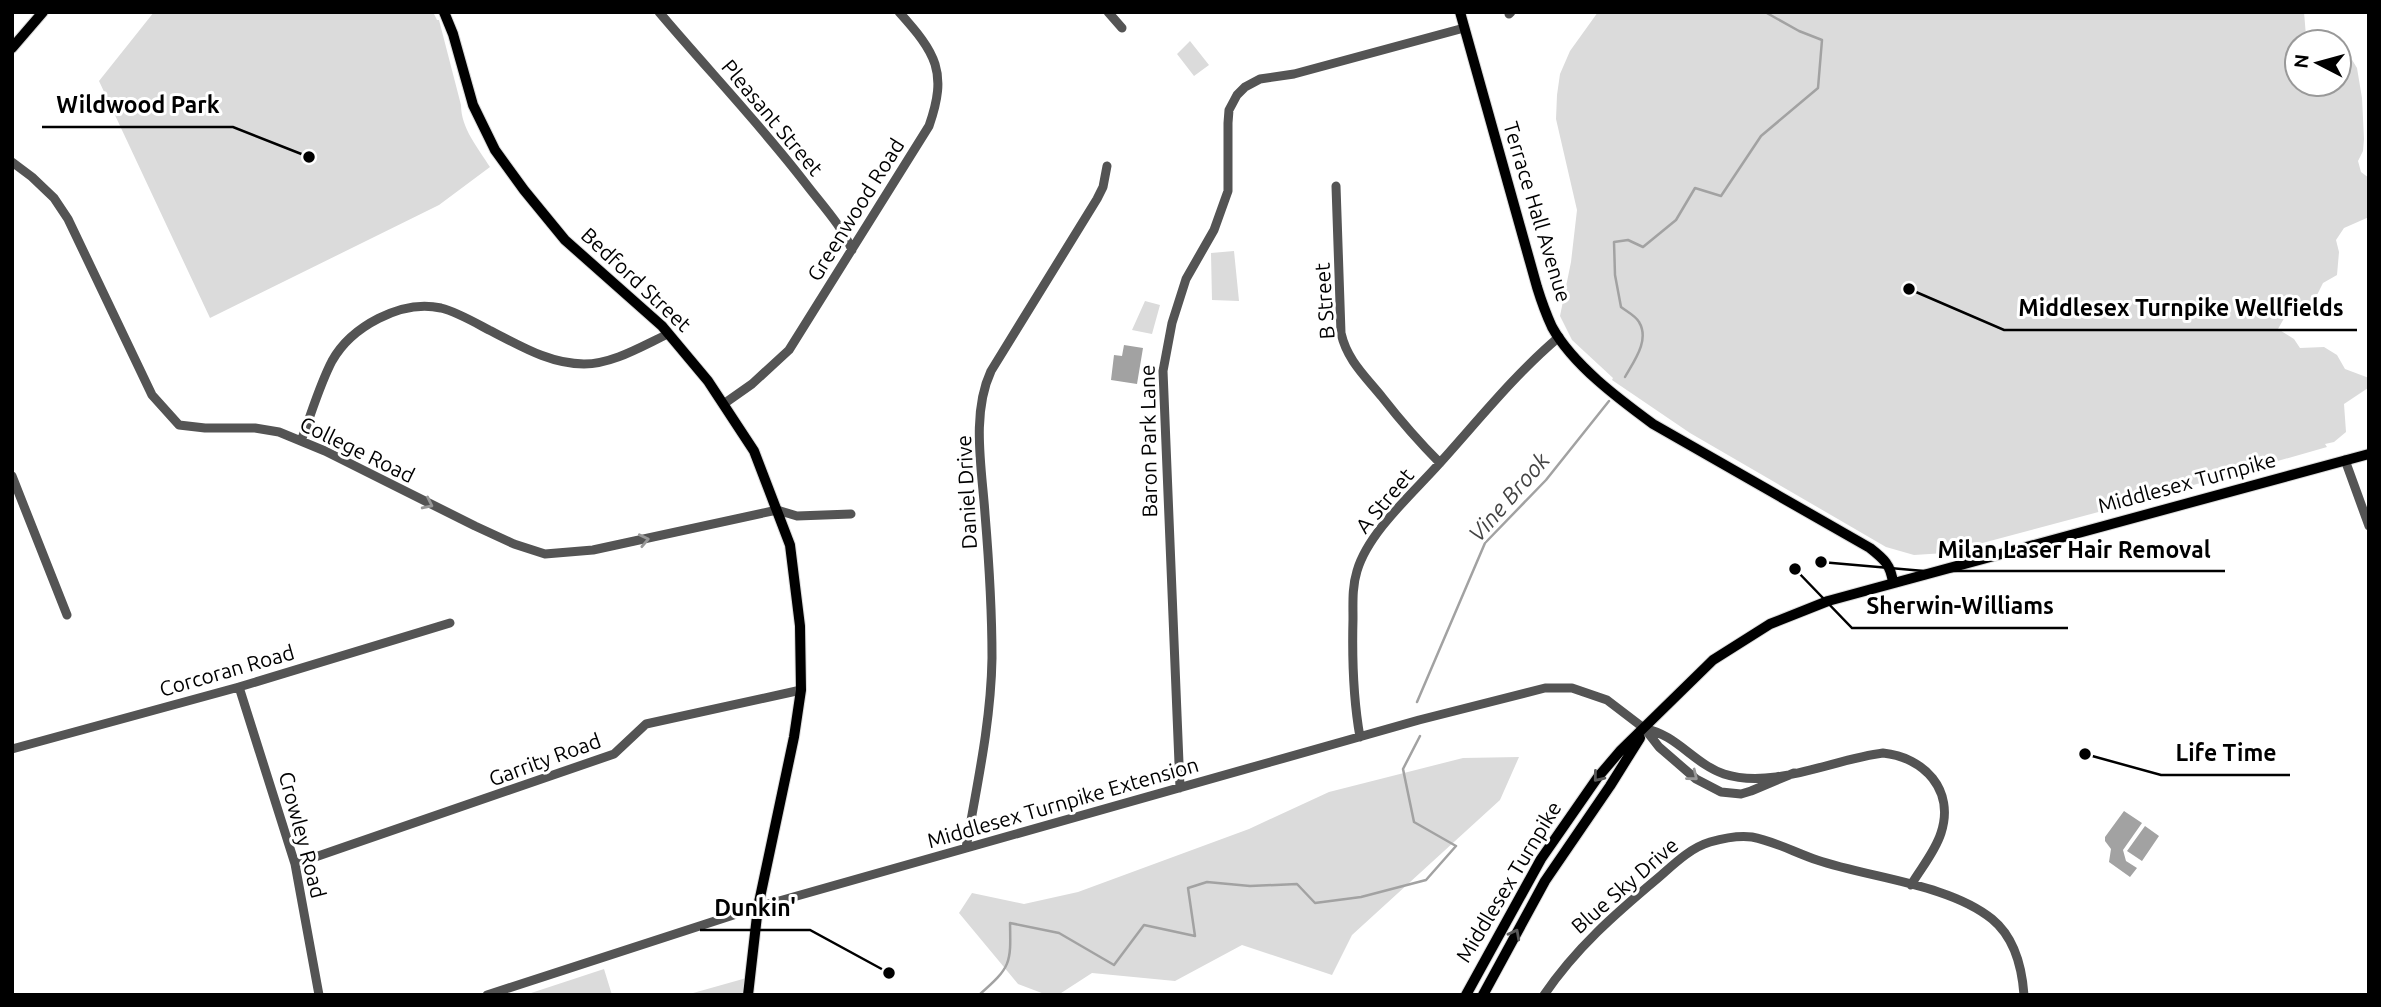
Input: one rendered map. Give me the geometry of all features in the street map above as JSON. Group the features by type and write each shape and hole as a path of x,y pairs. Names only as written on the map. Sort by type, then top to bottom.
{"main road":[{"path":"12,48 43,12"},
{"name":"Bedford Street","path":"444,12 478,118 495,150 565,240 649,313 699,368 725,403 754,451 790,545 797,589 801,690 794,737 758,907 748,995"},
{"name":"Terrace Hall Avenue","path":"1460,12 1537,287 1544,308 1567,349 1606,387 1653,424 1870,548 1885,560 1891,569 1892,583"},
{"name":"Middlesex Turnpike","path":"1466,995 1515,901 1563,824 1598,777 1699,671 1754,632 1798,611 1892,583 2369,454"},
{"name":"Middlesex Turnpike","path":"1483,995 1545,881 1645,729"}],"street":[{"name":"Pleasant Street","path":"659,12 765,133 838,227 852,250"},
{"name":"Greenwood Road","path":"725,403 760,377 789,350 929,126 939,91 934,61 899,12"},
{"path":"1108,12 1122,28"},
{"name":"Baron Park Lane","path":"1180,788 1163,371 1172,323 1182,290 1214,230 1228,191 1227,123 1232,103 1245,87 1260,79 1294,74 1464,28"},
{"name":"College Road","path":"12,162 32,177 64,212 152,395 175,421 185,427 267,429 301,441 514,544 545,554 604,548 777,510"},
{"name":"Daniel Drive","path":"966,848 988,717 992,662 992,609 981,459 982,398 991,371 1097,199 1103,187 1107,166"},
{"name":"B Street","path":"1336,186 1342,333 1345,347 1356,367 1415,438 1440,463"},
{"path":"301,441 326,374 339,350 359,330 388,315 405,310 440,308 551,359 582,364 609,360 668,334"},
{"name":"A Street","path":"1360,737 1353,654 1353,590 1357,571 1377,535 1522,371 1559,337"},
{"path":"2345,460 2369,526"},
{"path":"12,476 67,615"},
{"path":"777,510 797,516 850,514"},
{"name":"Corcoran Road","path":"12,750 239,687 450,623"},
{"name":"Crowley Road","path":"239,687 295,864 319,995"},
{"name":"Middlesex Turnpike Extension","path":"487,995 758,907 1529,691 1559,687 1596,695 1615,705 1645,729"},
{"name":"Garrity Road","path":"295,864 614,754 646,724 801,690"},
{"path":"1645,729 1659,747 1696,779 1721,792 1741,794 1794,773"},
{"path":"1645,729 1660,732 1702,764 1723,774 1756,778 1794,773 1883,753 1906,757 1927,770 1940,788 1944,820 1934,850 1910,885"},
{"name":"Blue Sky Drive","path":"1544,995 1574,955 1609,919 1682,858 1707,843 1740,836 1755,838 1829,864 1966,903 1994,921 2012,944 2020,965 2024,995"}],"shaded area":[{"path":"154,12 433,12 439,20 464,122 490,167 439,205 210,318 99,81"},
{"path":"1598,12 2304,12 2305,28 2283,28 2283,98 2353,98 2353,61 2357,68 2362,98 2364,139 2363,151 2358,161 2361,172 2369,178 2369,217 2344,228 2336,240 2339,252 2337,275 2323,283 2313,303 2291,306 2278,329 2294,339 2300,348 2324,347 2337,355 2345,369 2369,378 2368,388 2344,404 2346,432 2334,442 2325,444 2327,447 1945,553 1914,555 1886,547 1690,433 1612,380 1613,378 1572,340 1560,316 1571,262 1577,210 1556,119 1560,74 1570,51"},
{"path":"1190,41 1209,65 1194,76 1177,54"},
{"path":"1234,251 1239,301 1212,300 1211,253"},
{"path":"1145,301 1160,305 1152,334 1132,330"},
{"path":"1124,345 1143,348 1137,384 1111,380 1114,355 1122,356"},
{"path":"1519,757 1500,800 1352,935 1332,975 1242,945 1175,981 1092,973 1058,995 1047,995 1018,984 959,913 972,893 1024,904 1078,892 1249,829 1329,792 1463,758"},
{"path":"2124,811 2142,823 2123,850 2126,861 2137,868 2130,877 2109,862 2111,849 2105,841 2105,837"},
{"path":"2145,826 2159,836 2142,861 2127,851"},
{"path":"604,969 612,995 525,995"},
{"path":"750,977 748,995 686,995"}],"waterway":[{"name":"Vine Brook","path":"1625,377 1643,336 1638,320 1621,307 1615,275 1614,242 1628,240 1643,247 1676,220 1695,188 1721,196 1761,136 1818,88 1822,40 1765,12"},
{"name":"Vine Brook","path":"1417,702 1485,543 1546,480 1609,401"},
{"name":"Vine Brook","path":"979,995 1007,964 1010,923 1059,933 1114,965 1144,925 1195,936 1188,888 1207,882 1250,886 1297,884 1315,903 1361,897 1426,880 1456,846 1414,822 1403,769 1420,736"}],"place":[{"name":"Wildwood Park","path":"309,157"},
{"name":"Middlesex Turnpike Wellfields","path":"1909,289"},
{"name":"Milan Laser Hair Removal","path":"1821,562"},
{"name":"Sherwin-Williams","path":"1795,569"},
{"name":"Life Time","path":"2085,754"},
{"name":"Dunkin'","path":"889,973"}]}
